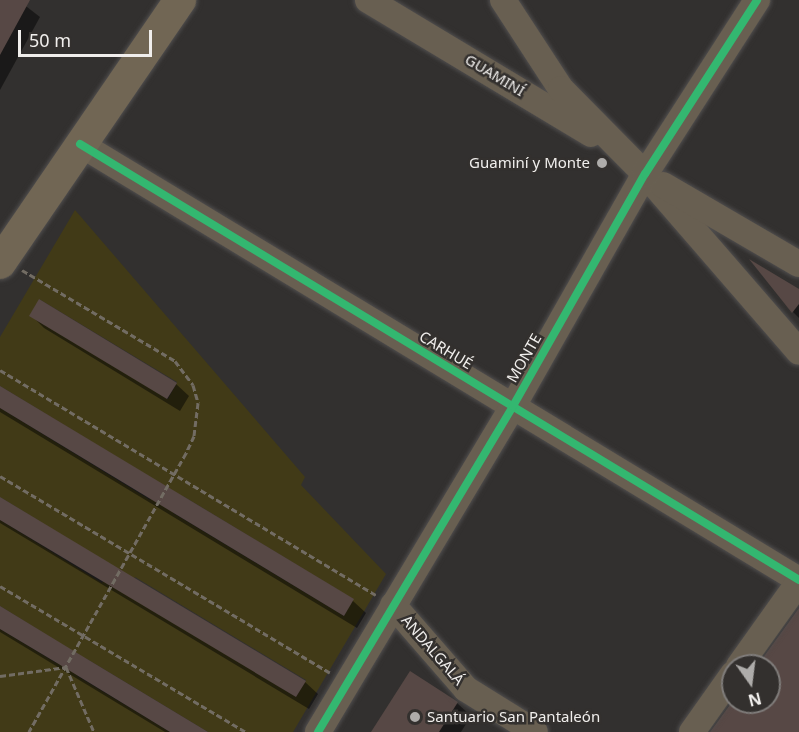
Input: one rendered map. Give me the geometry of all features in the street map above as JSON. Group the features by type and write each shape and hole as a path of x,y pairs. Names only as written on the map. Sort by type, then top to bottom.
{"main road":[{"path":"1,261 172,2"}],"street":[{"name":"GUAMINÍ","path":"368,0 491,72 620,152"},
{"path":"503,0 524,36 561,89 620,152 645,174 799,352"},
{"name":"MONTE","path":"318,732 513,406 645,174 757,0"},
{"path":"491,72 500,72 522,58 527,45 524,36"},
{"name":"CARHUÉ","path":"80,144 799,580"},
{"path":"645,174 799,264"},
{"path":"747,654 799,580"},
{"name":"ANDALGALÁ","path":"393,605 466,689 535,732"},
{"path":"692,732 721,691"}],"path":[{"path":"1,261 175,361 193,385 198,420 194,436 175,475 29,732"},
{"path":"0,370 393,605"},
{"path":"0,476 348,683"},
{"path":"0,586 246,732"},
{"path":"0,676 66,667"},
{"path":"66,667 94,732"}],"shaded area":[{"path":"75,210 305,477 301,485 386,574 293,732 208,732 87,659 77,676 170,732 0,732 0,629 56,663 66,647 0,606 0,520 102,583 112,566 0,497 0,408 150,500 161,484 0,386 0,337","holes":["39,299 177,382 168,399 167,399","183,496 353,599 344,616 173,513","135,577 306,680 296,697 126,593"]}],"building":[{"path":"0,0 30,0 0,55"},
{"path":"749,259 799,289 799,304 792,313"},
{"path":"39,299 177,383 167,399 29,316"},
{"path":"0,386 354,599 344,616 0,408"},
{"path":"0,497 306,681 296,697 0,520"},
{"path":"0,606 208,732 170,732 0,629"},
{"path":"799,608 799,732 710,732 723,714 781,714 781,654 766,654"},
{"name":"Santuario San Pantaleón","path":"410,671 458,702 439,732 371,732"}],"cycle path":[{"path":"318,732 513,406 645,174 757,0"},
{"path":"80,144 799,580"}],"place":[{"name":"Guaminí y Monte","path":"602,163"},
{"name":"Santuario San Pantaleón","path":"415,717"}]}
